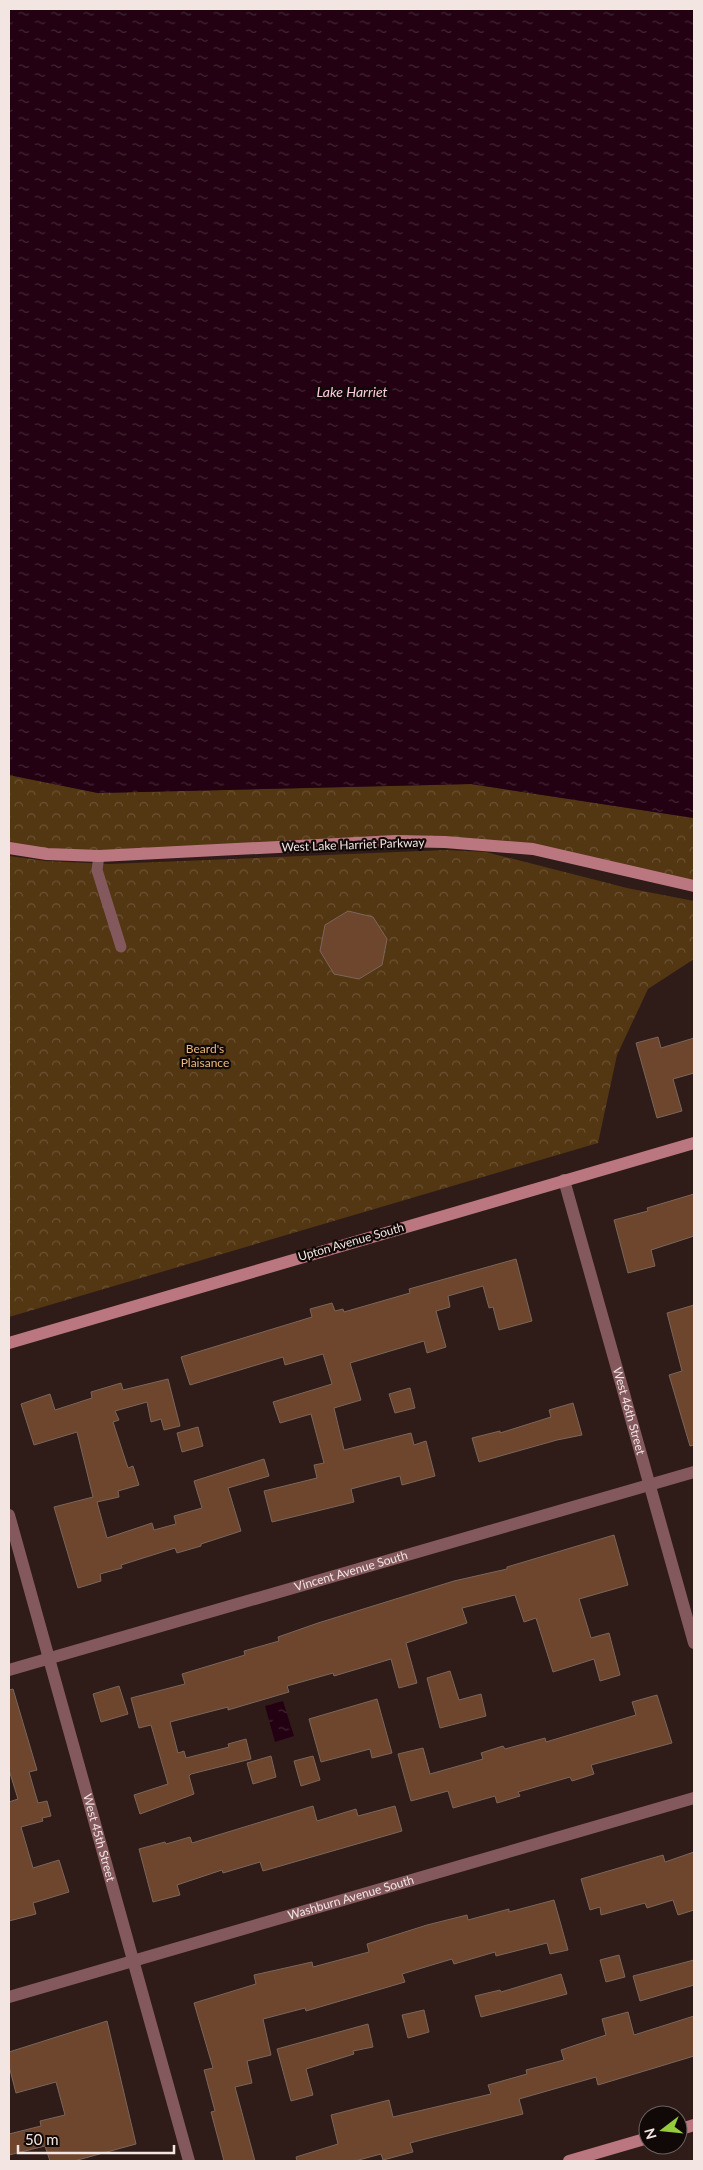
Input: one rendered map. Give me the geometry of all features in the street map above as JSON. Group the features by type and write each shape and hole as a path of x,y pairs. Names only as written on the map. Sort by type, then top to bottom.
{"street":[{"name":"West Lake Harriet Parkway","path":"9,848 47,854 99,856 396,841 445,842 533,849 694,886"},
{"name":"Upton Avenue South","path":"9,1343 694,1143"},
{"name":"West 46th Street","path":"564,1180 694,1643"},
{"name":"Vincent Avenue South","path":"9,1670 694,1472"},
{"name":"West 45th Street","path":"9,1515 189,2161"},
{"name":"Washburn Avenue South","path":"9,1997 694,1798"},
{"path":"569,2161 638,2141"}],"lane":[{"path":"99,856 97,870 121,947"}],"green space":[{"path":"9,775 98,793 471,784 694,818 694,886 486,844 172,854 9,848"},
{"name":"Beard's Plaisance","path":"446,850 486,852 627,888 694,901 694,959 648,989 617,1055 598,1143 9,1317 9,856 46,861 109,864"}],"water":[{"name":"Lake Harriet","path":"9,9 694,9 694,818 471,784 98,793 9,775"},
{"path":"283,1701 294,1736 275,1742 265,1706"}],"building":[{"path":"348,911 373,917 387,939 382,965 359,979 334,974 320,951 325,925"},
{"path":"658,1037 661,1048 694,1038 694,1073 673,1079 682,1111 657,1118 636,1043"},
{"path":"694,1194 694,1236 651,1250 655,1266 628,1273 614,1220 648,1211 647,1208"},
{"path":"516,1259 532,1321 499,1330 493,1307 489,1308 483,1286 448,1296 450,1307 436,1311 446,1347 427,1353 424,1341 350,1363 361,1400 334,1408 344,1450 411,1433 414,1445 426,1441 435,1476 402,1485 400,1476 351,1489 354,1502 272,1522 264,1491 317,1478 314,1465 324,1463 311,1414 280,1423 273,1402 332,1384 323,1354 285,1365 283,1357 190,1385 181,1357 312,1317 310,1309 332,1303 335,1311 343,1309 344,1312 410,1293 409,1289"},
{"path":"694,1305 694,1445 690,1446 669,1375 682,1371 667,1313"},
{"path":"168,1379 180,1426 164,1430 161,1419 151,1422 147,1402 115,1411 119,1420 113,1422 128,1468 133,1466 139,1485 118,1491 119,1497 97,1502 107,1538 152,1523 154,1530 176,1524 174,1516 202,1508 194,1481 264,1459 269,1476 228,1488 241,1531 177,1553 175,1548 121,1565 122,1568 100,1574 101,1581 78,1588 54,1507 93,1497 77,1432 34,1445 21,1404 50,1394 55,1410 92,1398 91,1392 121,1383 123,1390"},
{"path":"410,1388 415,1408 395,1413 389,1394"},
{"path":"573,1403 582,1435 557,1440 479,1462 472,1438 500,1431 500,1433 551,1417 549,1410"},
{"path":"198,1427 203,1446 182,1452 177,1433"},
{"path":"614,1535 628,1585 579,1599 591,1638 609,1633 620,1675 600,1681 594,1659 553,1672 536,1618 524,1622 515,1595 462,1608 467,1623 406,1643 417,1683 399,1688 391,1659 334,1676 333,1673 287,1686 289,1692 228,1710 228,1707 170,1722 178,1753 184,1751 186,1758 229,1747 228,1744 246,1739 251,1759 191,1774 189,1776 194,1794 140,1814 134,1795 168,1784 151,1725 139,1728 131,1698 185,1684 182,1674 245,1655 244,1651 279,1641 278,1637 318,1623 454,1581 507,1569 507,1567"},
{"path":"450,1671 459,1700 481,1694 486,1716 440,1728 427,1678"},
{"path":"119,1686 128,1714 101,1722 93,1694"},
{"path":"13,1689 37,1770 29,1772 38,1803 47,1801 51,1816 42,1818 43,1821 21,1827 33,1868 59,1860 69,1892 33,1903 36,1914 9,1921 9,1802 18,1799 9,1770 9,1690"},
{"path":"657,1695 672,1743 591,1765 594,1774 572,1781 570,1777 518,1792 520,1796 497,1803 495,1796 453,1808 448,1791 411,1801 398,1754 423,1748 430,1774 483,1759 481,1753 503,1746 505,1749 545,1738 546,1742 636,1715 632,1702"},
{"path":"377,1699 392,1753 372,1758 370,1749 321,1762 309,1719"},
{"path":"271,1756 276,1777 253,1784 247,1763"},
{"path":"313,1756 320,1780 301,1786 294,1761"},
{"path":"313,1806 317,1821 356,1809 358,1816 395,1806 402,1831 263,1871 260,1862 223,1873 222,1870 177,1885 180,1895 153,1902 139,1849 190,1837 192,1843"},
{"path":"694,1852 694,1910 678,1915 673,1900 647,1908 645,1903 601,1915 600,1907 590,1910 581,1879 663,1855 665,1862"},
{"path":"554,1900 568,1950 550,1954 547,1943 496,1956 495,1952 454,1964 452,1959 402,1974 405,1982 306,2011 305,2008 263,2019 271,2055 247,2061 252,2083 235,2087 255,2161 224,2161 211,2112 215,2111 204,2070 213,2068 194,2003 256,1984 254,1975 312,1962 313,1967 369,1952 367,1944 427,1925 467,1915 468,1920 509,1909 509,1912"},
{"path":"619,1955 625,1977 606,1982 600,1960"},
{"path":"694,1960 694,1985 640,2001 633,1976"},
{"path":"561,1974 567,1994 481,2017 475,1996 500,1990 501,1992"},
{"path":"424,2010 429,2032 408,2038 402,2015"},
{"path":"628,2012 634,2035 694,2016 694,2056 598,2085 596,2077 519,2099 523,2114 410,2143 413,2152 383,2160 381,2154 355,2161 297,2161 296,2157 338,2144 331,2115 389,2100 393,2117 491,2094 488,2085 527,2074 526,2070 564,2060 561,2050 606,2035 602,2019"},
{"path":"107,2021 136,2144 74,2161 50,2161 45,2146 9,2155 9,2134 41,2126 40,2121 65,2115 56,2082 16,2093 9,2066 9,2052"},
{"path":"368,2024 373,2047 353,2051 354,2054 306,2069 313,2095 291,2101 277,2049"}]}
